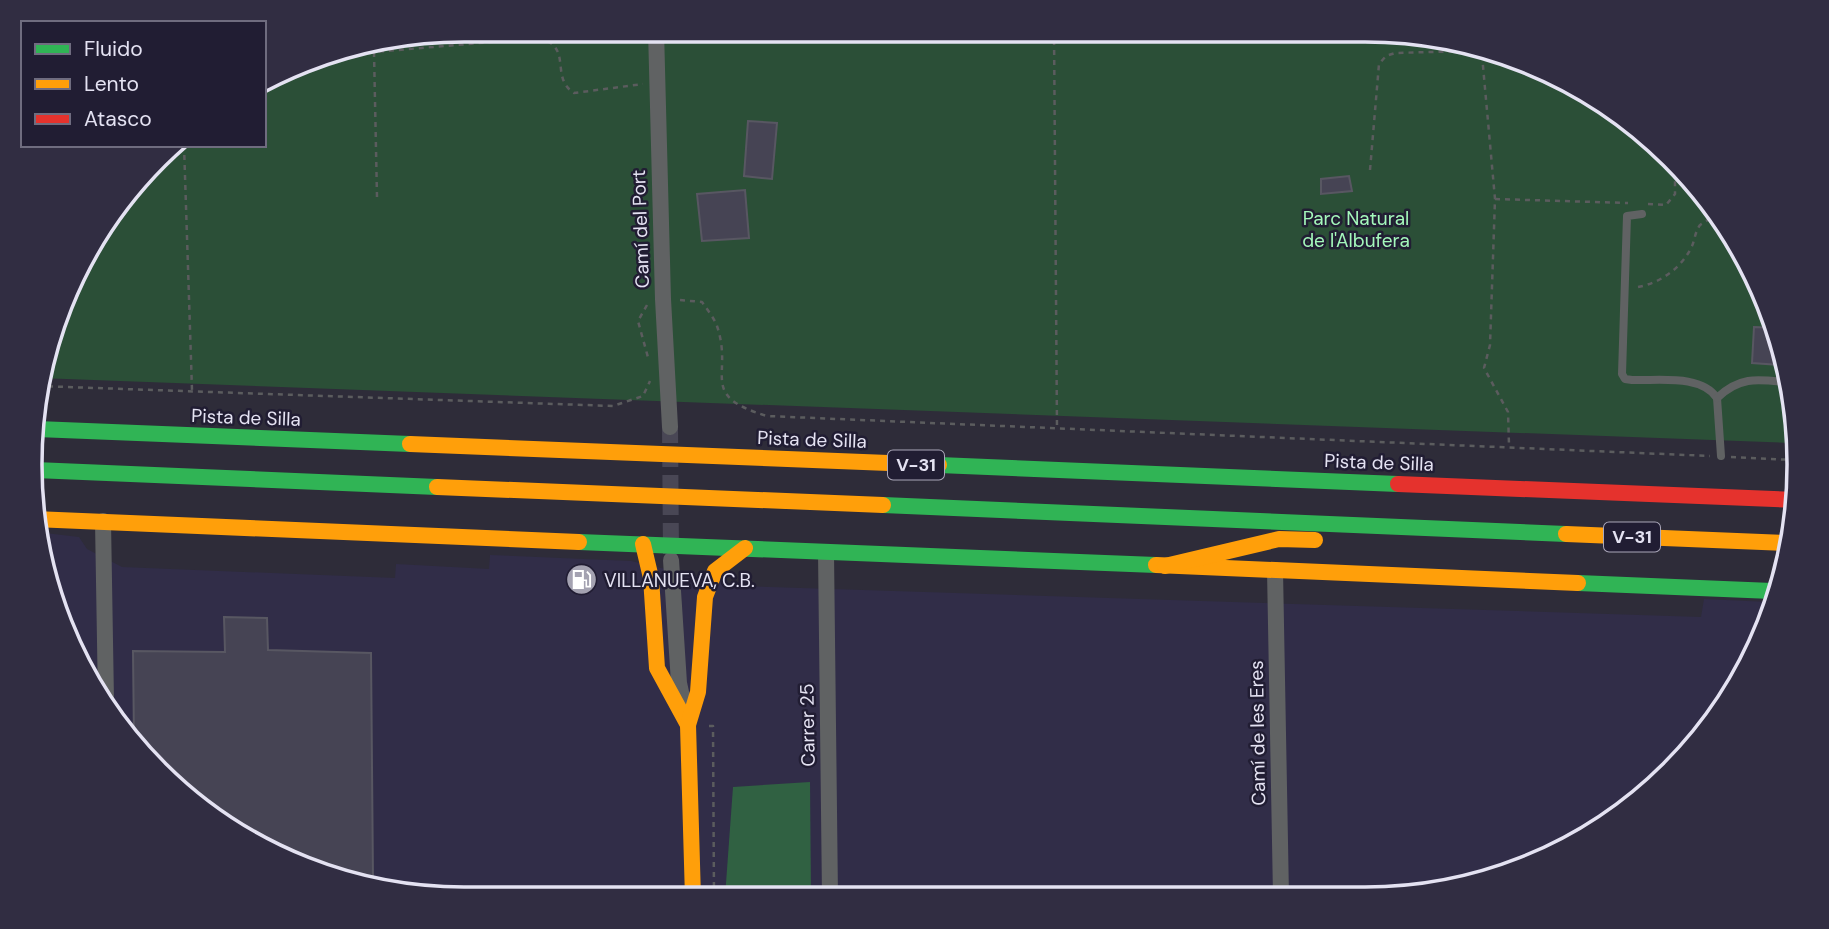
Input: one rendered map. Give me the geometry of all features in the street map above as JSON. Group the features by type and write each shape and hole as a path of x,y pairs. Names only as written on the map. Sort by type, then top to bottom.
{"main road":[{"name":"Pista de Silla","path":"44,429 1785,500"},
{"name":"V-31","path":"42,470 1430,526 1480,531 1780,543"},
{"path":"46,519 1768,591"},
{"path":"1165,566 1279,540 1429,543 1480,531"},
{"path":"643,544 651,578 657,668 688,726"},
{"path":"693,887 688,726 698,692 705,597 715,571 745,548"}],"street":[{"name":"Camí del Port","path":"656,42 663,299 670,427"},
{"path":"103,521 106,687"},
{"name":"Carrer 25","path":"826,552 830,887"},
{"path":"671,560 679,683 688,726"},
{"name":"Camí de les Eres","path":"1275,570 1281,887"}],"lane":[{"path":"1642,215 1627,216 1621,364 1625,379 1703,384 1717,398 1721,456"},
{"path":"1717,398 1728,388 1750,378 1779,381"}],"path":[{"path":"377,197 374,52 493,42"},
{"path":"553,42 558,48 562,78 567,88 574,93 624,85 657,84"},
{"path":"1054,42 1057,428"},
{"path":"1370,170 1379,64 1395,53 1453,51"},
{"path":"1482,59 1494,199 1490,345 1485,369 1508,412 1508,445"},
{"path":"184,149 192,390"},
{"path":"1641,204 1666,205 1675,194 1675,179"},
{"path":"1494,199 1629,203"},
{"path":"1625,291 1658,282 1670,272 1692,246 1699,225 1709,219"},
{"path":"650,368 638,321 649,302 663,299 702,302 717,326 721,386 737,407 767,416 1508,445 1787,460"},
{"path":"49,386 613,406 643,396 651,379"},
{"path":"688,726 713,726 714,887"}],"shaded area":[{"path":"48,533 79,537 87,549 122,567 395,578 396,564 489,569 490,555 631,561 738,586 1701,617 1704,599 1764,602 1730,676 1700,722 1643,782 1599,816 1526,855 1474,873 1420,883 1364,887 437,886 355,873 303,855 230,816 186,782 129,722 99,676 64,600"}],"green space":[{"name":"Parc Natural de l'Albufera","path":"464,42 1392,43 1474,56 1526,74 1599,113 1622,129 1663,166 1700,207 1716,230 1755,303 1773,355 1786,443 51,378 64,329 86,278 113,230 147,186 186,147 266,147 266,92 303,74 355,56 409,46"},
{"path":"810,782 811,887 726,887 733,787"}],"building":[{"path":"748,121 777,123 772,179 744,176"},
{"path":"1349,176 1352,191 1321,194 1321,179"},
{"path":"745,190 749,238 702,241 697,194"},
{"path":"1754,327 1764,327 1775,365 1752,363"},
{"path":"224,617 267,618 268,650 371,653 373,877 303,855 230,816 186,782 134,728 133,651 225,652"}],"tunnel":[{"path":"670,427 671,554"}],"traffic: fast":[{"path":"44,429 410,444"},
{"path":"939,465 1398,484"},
{"path":"42,470 437,487"},
{"path":"883,505 1566,534"},
{"path":"579,542 1156,565"},
{"path":"1578,583 1768,591"}],"traffic: slow":[{"path":"410,444 939,465"},
{"path":"437,487 883,505"},
{"path":"46,520 579,542"},
{"path":"1566,534 1780,543"},
{"path":"1165,566 1279,539 1315,540"},
{"path":"643,544 651,578 657,668 688,725"},
{"path":"693,887 688,725 698,692 705,597 715,571 745,548"},
{"path":"1156,565 1578,583"}],"traffic: jam":[{"path":"1398,484 1785,500"}],"place":[{"name":"VILLANUEVA, C.B.","path":"581,580"}]}
